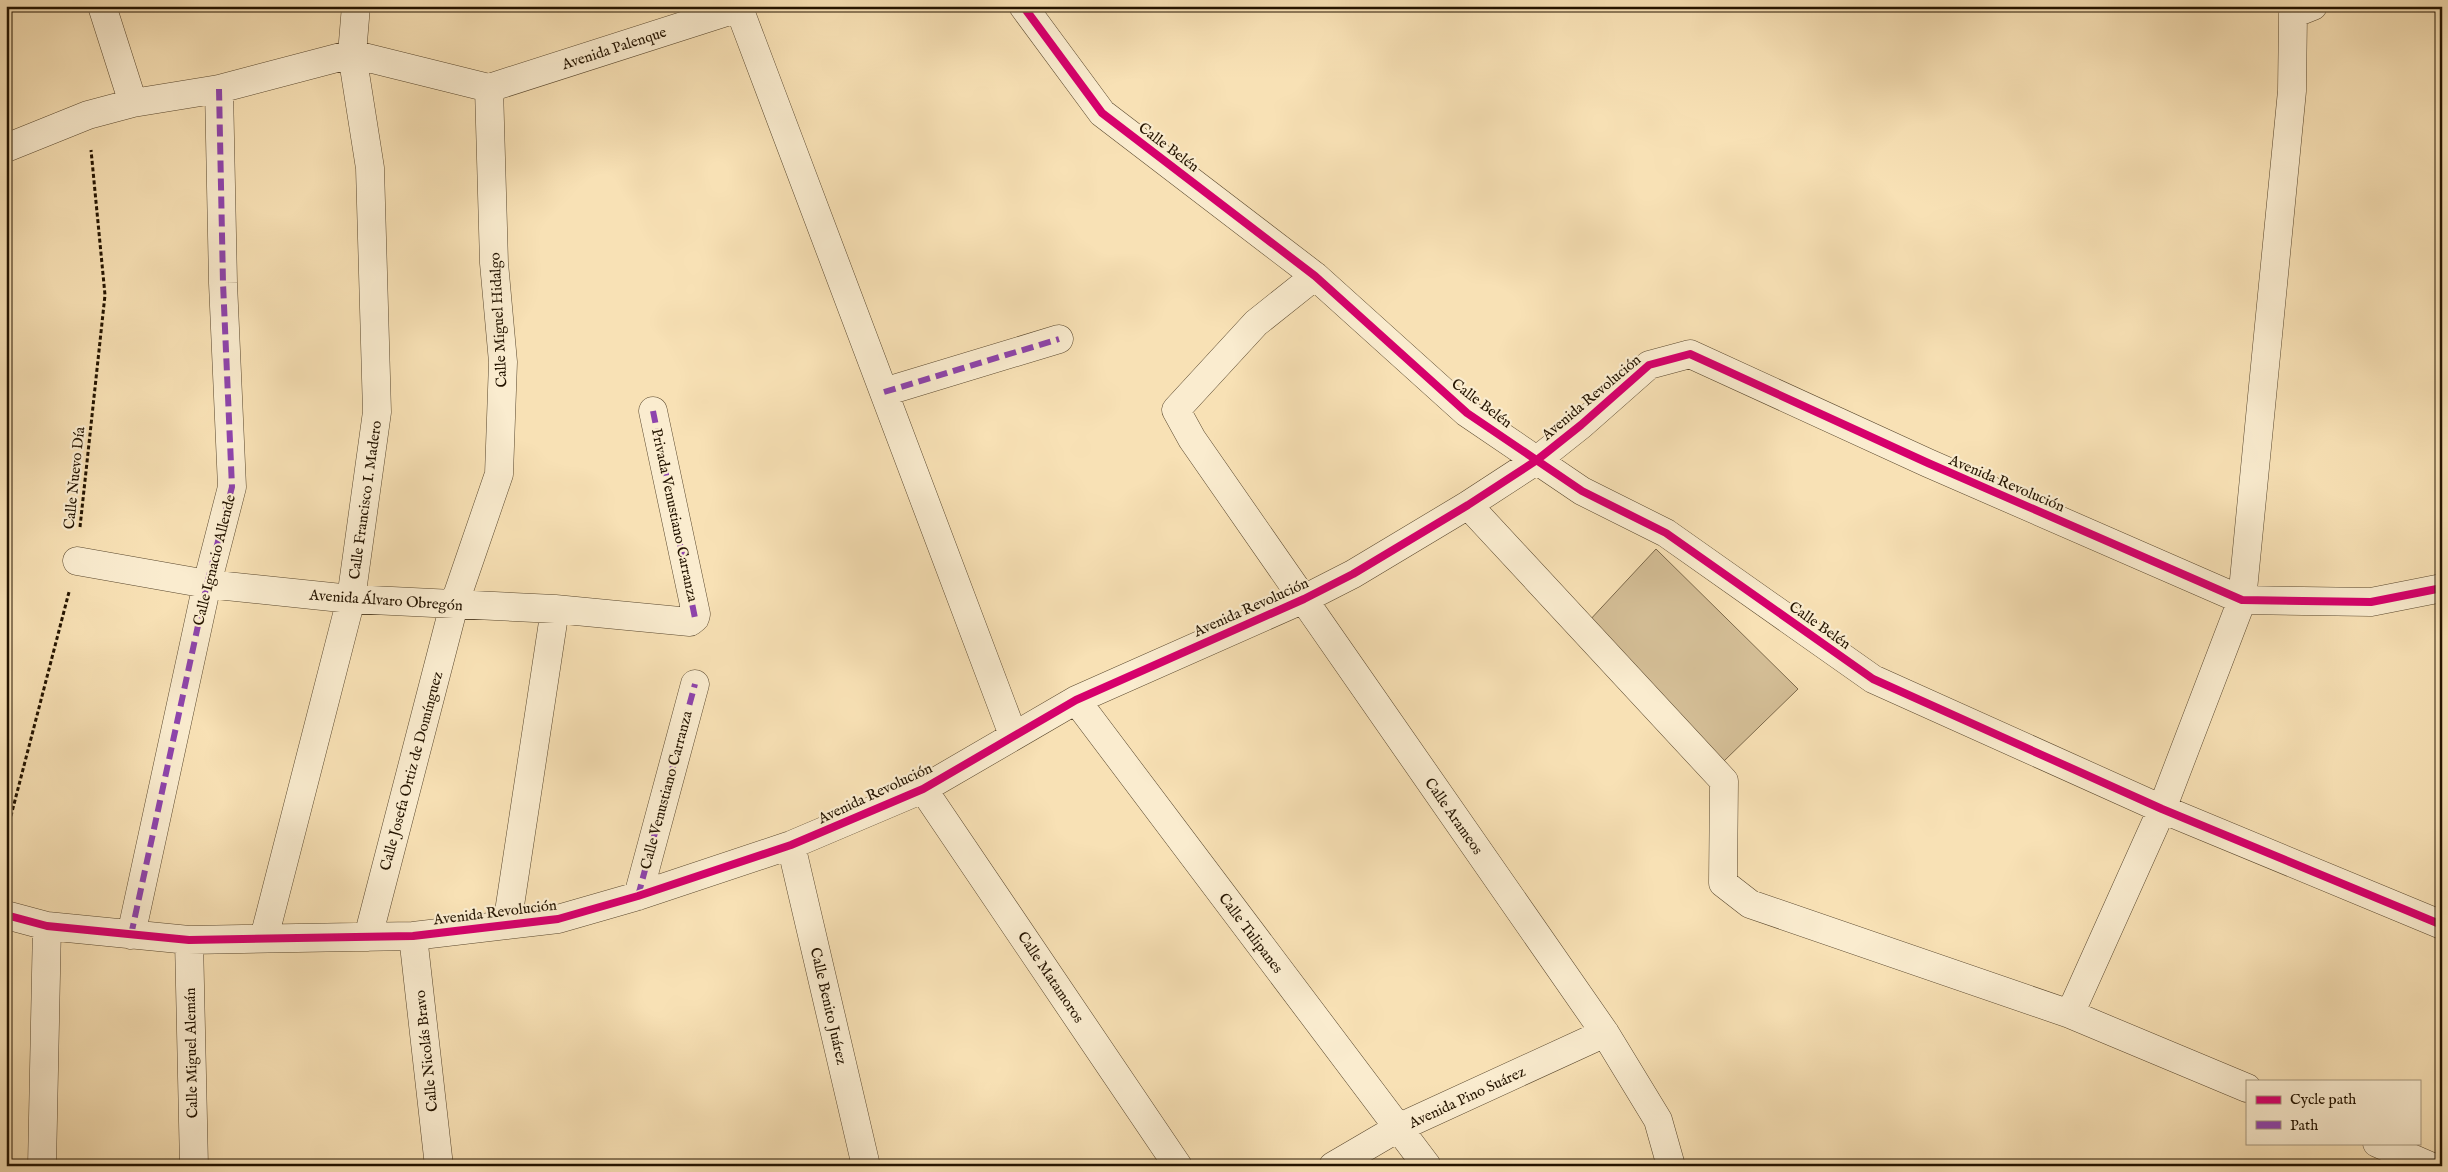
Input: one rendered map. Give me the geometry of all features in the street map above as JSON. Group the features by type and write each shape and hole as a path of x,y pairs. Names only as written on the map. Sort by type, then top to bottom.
{"street":[{"path":"102,6 133,103"},
{"name":"Calle Francisco I. Madero","path":"264,938 351,599 378,412 370,168 352,54 356,6"},
{"name":"Calle Belén","path":"1022,6 1102,113 1315,276 1467,413 1582,491 1666,533 1873,679 2162,809 2442,925"},
{"path":"2070,1014 2162,809 2242,600 2292,91 2293,14 2313,6"},
{"name":"Avenida Palenque","path":"489,88 739,8 884,392"},
{"path":"6,148 88,115 133,103 219,89 352,54 489,88"},
{"name":"Calle Miguel Hidalgo","path":"454,605 499,474 503,362 494,263 489,88"},
{"name":"Calle Ignacio Allende","path":"131,935 207,584 232,487 219,89"},
{"name":"Calle Arameos","path":"1315,276 1256,324 1176,410 1192,439 1605,1033 1658,1120 1671,1166"},
{"path":"1013,735 884,392 1059,340"},
{"name":"Avenida Revolución","path":"6,915 47,926 189,940 414,936 558,919 638,896 791,845 923,789 1076,700 1304,599 1353,574 1468,505 1537,460 1581,425 1649,365 1690,354 1928,463 2242,600 2370,602 2442,588"},
{"name":"Privada Venustiano Carranza","path":"653,411 695,618"},
{"path":"1468,505 1724,781 1723,883 1750,904 2070,1014 2246,1088"},
{"name":"Avenida Álvaro Obregón","path":"77,561 207,584 351,599 555,609 690,622 695,618"},
{"name":"Calle Josefa Ortiz de Domínguez","path":"368,937 454,605"},
{"path":"507,925 555,609"},
{"name":"Calle Venustiano Carranza","path":"638,896 694,684"},
{"name":"Calle Tulipanes","path":"1076,700 1427,1166"},
{"name":"Calle Matamoros","path":"923,789 1178,1166"},
{"name":"Calle Benito Juárez","path":"791,845 866,1166"},
{"path":"42,1166 47,926"},
{"name":"Calle Nicolás Bravo","path":"414,936 440,1166"},
{"name":"Calle Miguel Alemán","path":"189,940 194,1166"},
{"name":"Avenida Pino Suárez","path":"1333,1166 1398,1128 1605,1033"},
{"path":"2379,1144 2430,1166"}],"shaded area":[{"path":"1656,549 1798,689 1724,761 1588,622"}],"marked path":[{"path":"131,935 207,584 232,487 223,283 219,89"},
{"path":"884,392 1059,339"},
{"path":"653,411 695,618"},
{"path":"638,896 695,684"}],"cycle path":[{"path":"1023,6 1102,113 1315,276 1467,413 1582,491 1666,533 1873,679 2162,809 2442,925"},
{"path":"6,915 47,926 189,940 413,936 558,919 638,896 791,845 923,789 1076,700 1304,599 1353,574 1468,505 1537,460 1581,425 1649,365 1690,354 1928,463 2242,600 2371,602 2442,588"}]}
